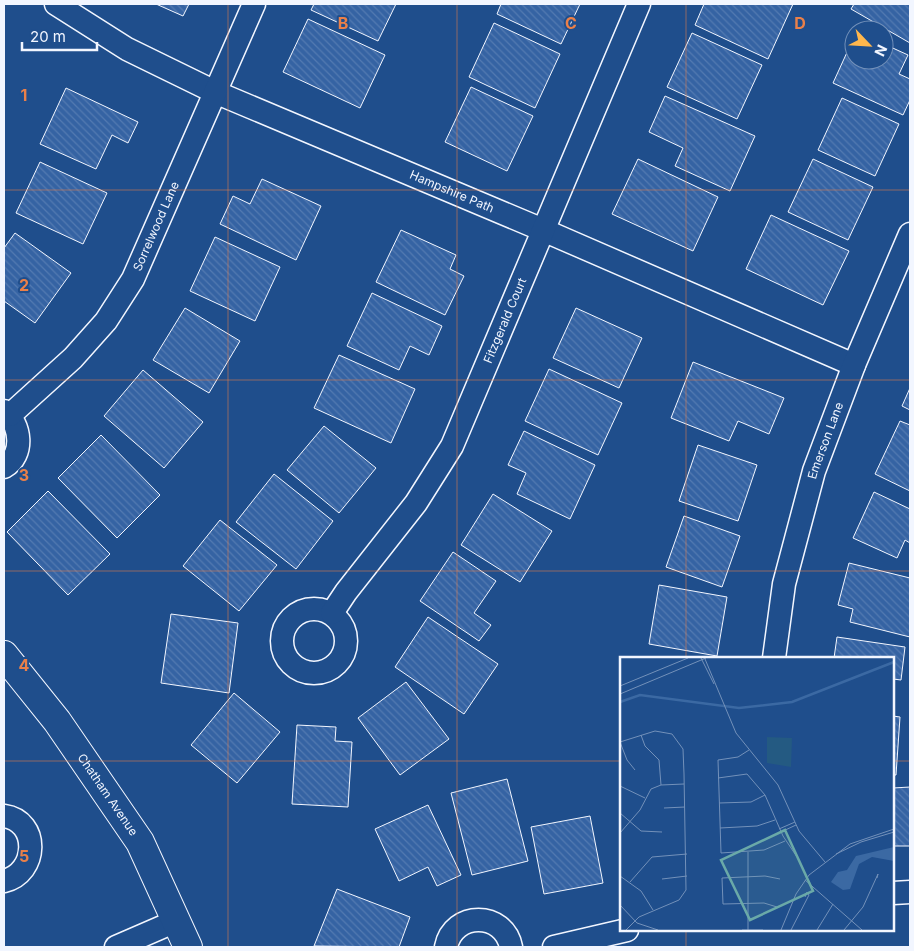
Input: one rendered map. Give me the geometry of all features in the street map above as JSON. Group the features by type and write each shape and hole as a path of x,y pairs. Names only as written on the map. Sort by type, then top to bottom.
{"street":[{"name":"Hampshire Path","path":"56,4 127,49 215,92 543,230 854,365"},
{"name":"Sorrelwood Lane","path":"4,467 8,465 16,454 19,441 17,427 7,413 73,358 106,321 133,279 254,4"},
{"name":"Fitzgerald Court","path":"332,613 346,592 416,503 452,446 639,4"},
{"name":"Emerson Lane","path":"774,657 784,584 814,471 854,365 910,234"},
{"name":"Chatham Avenue","path":"4,655 56,720 140,842 188,947"},
{"path":"4,816 20,823 28,834 31,847 29,860 22,871 12,879 4,881"},
{"path":"894,893 910,892"},
{"path":"446,947 447,941 455,930 465,922 478,920 492,922 502,929 510,940 511,947"},
{"path":"116,947 176,921"},
{"path":"554,947 623,931"}],"building":[{"path":"156,4 189,4 183,16"},
{"path":"314,4 396,4 378,41 311,10"},
{"path":"501,4 580,4 561,44 497,14"},
{"path":"704,4 793,4 768,59 695,25"},
{"path":"854,4 910,4 910,43 894,34 894,20 870,20 851,9"},
{"path":"308,19 385,55 360,108 283,72"},
{"path":"494,23 560,54 535,108 469,77"},
{"path":"692,33 762,65 737,119 667,87"},
{"path":"894,49 908,55 899,74 910,79 910,100 903,115 833,83 844,59 844,70 894,70"},
{"path":"471,87 533,116 507,171 445,142"},
{"path":"66,88 138,122 128,143 112,135 96,169 40,144"},
{"path":"665,96 755,136 730,191 675,166 683,148 649,132"},
{"path":"842,98 899,124 875,176 818,150"},
{"path":"638,159 718,197 693,251 612,214"},
{"path":"813,159 873,187 848,240 788,212"},
{"path":"40,162 107,193 83,244 16,213"},
{"path":"262,179 321,206 296,260 220,224 233,196 250,204"},
{"path":"771,215 849,251 823,305 746,269"},
{"path":"401,230 456,255 450,269 464,276 445,315 376,282"},
{"path":"15,233 71,273 35,323 4,301 4,248"},
{"path":"215,237 280,267 255,321 190,291"},
{"path":"372,293 442,326 429,355 410,346 399,370 347,346"},
{"path":"185,308 240,341 209,393 153,360"},
{"path":"576,308 642,338 619,388 553,358"},
{"path":"339,355 415,389 391,443 314,408"},
{"path":"693,362 784,398 769,434 738,421 729,441 671,418"},
{"path":"549,369 622,403 598,455 525,421"},
{"path":"143,370 203,422 164,468 104,416"},
{"path":"910,388 910,410 902,406"},
{"path":"900,421 910,425 910,491 875,474"},
{"path":"324,426 376,468 339,513 287,470"},
{"path":"524,431 595,465 570,519 517,494 526,473 508,465"},
{"path":"101,435 160,495 117,538 58,478"},
{"path":"698,445 757,465 738,521 679,501"},
{"path":"274,474 333,521 296,569 236,522"},
{"path":"48,491 110,554 68,595 7,532"},
{"path":"874,492 910,509 910,543 905,540 897,558 853,538"},
{"path":"493,494 552,531 520,582 461,545"},
{"path":"684,516 740,536 722,587 666,567"},
{"path":"220,520 277,565 239,611 183,566"},
{"path":"453,552 496,581 474,613 491,625 479,641 420,601"},
{"path":"849,563 910,578 910,637 850,622 853,609 838,605"},
{"path":"659,585 727,597 717,656 649,644"},
{"path":"171,614 238,623 229,693 161,683"},
{"path":"428,617 498,664 464,714 395,667"},
{"path":"837,637 905,647 901,680 894,679 894,657 834,657"},
{"path":"406,682 449,739 400,775 358,718"},
{"path":"234,693 280,732 237,783 191,745"},
{"path":"894,716 900,717 896,775 894,775"},
{"path":"297,725 336,727 335,741 352,742 348,807 292,804"},
{"path":"507,779 528,861 472,875 451,793"},
{"path":"910,787 910,846 894,846 894,788"},
{"path":"428,805 461,875 437,886 428,867 399,881 375,829"},
{"path":"590,816 603,883 544,894 531,827"},
{"path":"337,889 410,917 399,947 314,946"}]}
